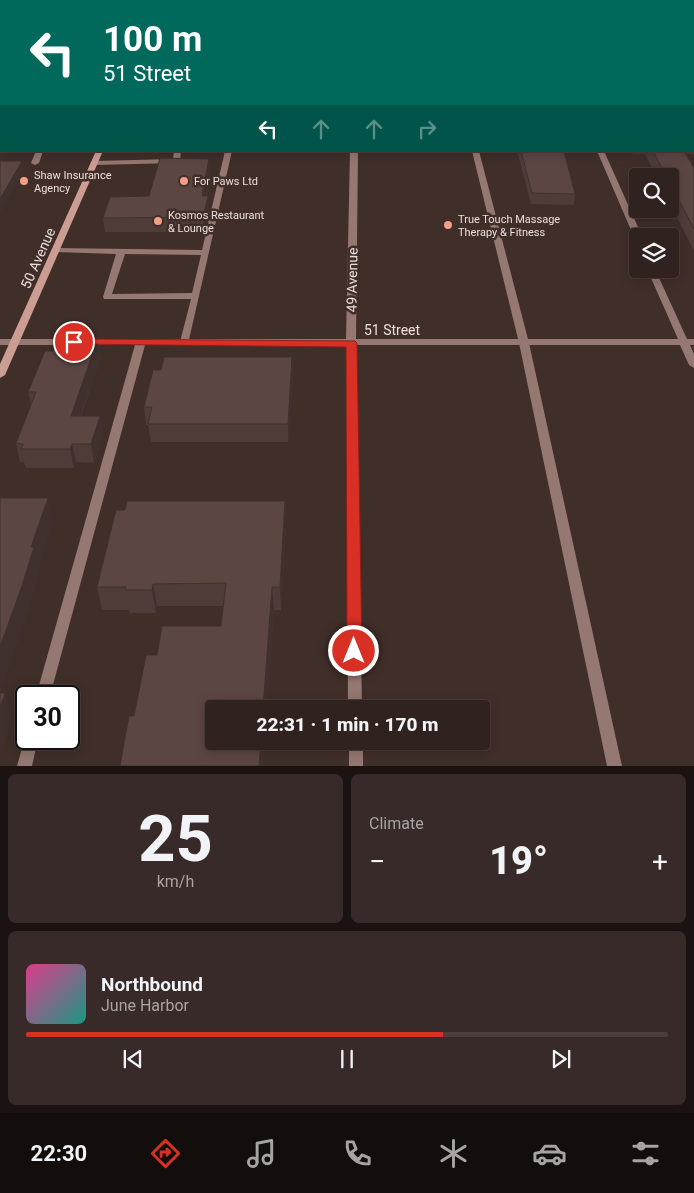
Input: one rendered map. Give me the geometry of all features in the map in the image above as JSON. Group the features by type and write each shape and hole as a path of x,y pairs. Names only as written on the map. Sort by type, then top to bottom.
{"main road":[{"name":"50 Avenue","path":"0,375 100,152"}],"street":[{"path":"35,163 40,152"},
{"path":"94,163 176,162 178,152"},
{"path":"185,342 229,152"},
{"name":"49 Avenue","path":"354,152 351,343 355,700"},
{"path":"475,152 524,343 614,766"},
{"path":"600,152 634,228"},
{"path":"56,250 206,253"},
{"path":"121,252 107,297 196,296"},
{"path":"656,278 694,365"},
{"name":"51 Street","path":"0,342 694,342"},
{"path":"46,685 141,342"},
{"path":"24,766 28,750"},
{"path":"356,750 356,766"}],"building":[{"path":"521,152 564,152 575,194 532,193"},
{"path":"654,152 685,152 694,168 694,229 679,200 679,168 662,168"},
{"path":"160,158 209,159 202,196 208,196 203,217 103,218 110,197 149,196"},
{"path":"0,161 22,161 0,199"},
{"path":"58,338 98,338 71,416 100,416 91,444 72,444 70,449 21,449 23,444 16,443 36,392 28,392 45,351 53,351"},
{"path":"164,357 292,357 288,424 148,424 152,407 144,407 153,370 161,370"},
{"path":"0,498 48,498 31,547 34,547 22,586 0,647"},
{"path":"127,501 285,501 280,587 272,587 264,700 205,700 205,750 260,750 259,766 120,766 129,716 134,716 146,655 157,655 162,626 221,626 226,583 153,584 152,590 126,590 126,587 97,587 116,510 125,510"},
{"path":"0,693 5,693 0,708"}],"place":[{"name":"Shaw Insurance Agency","path":"24,181"},
{"name":"For Paws Ltd","path":"184,181"},
{"name":"Kosmos Restaurant & Lounge","path":"158,221"},
{"name":"True Touch Massage Therapy & Fitness","path":"448,225"}],"route":[{"path":"74,342 351,343 354,651"}]}
